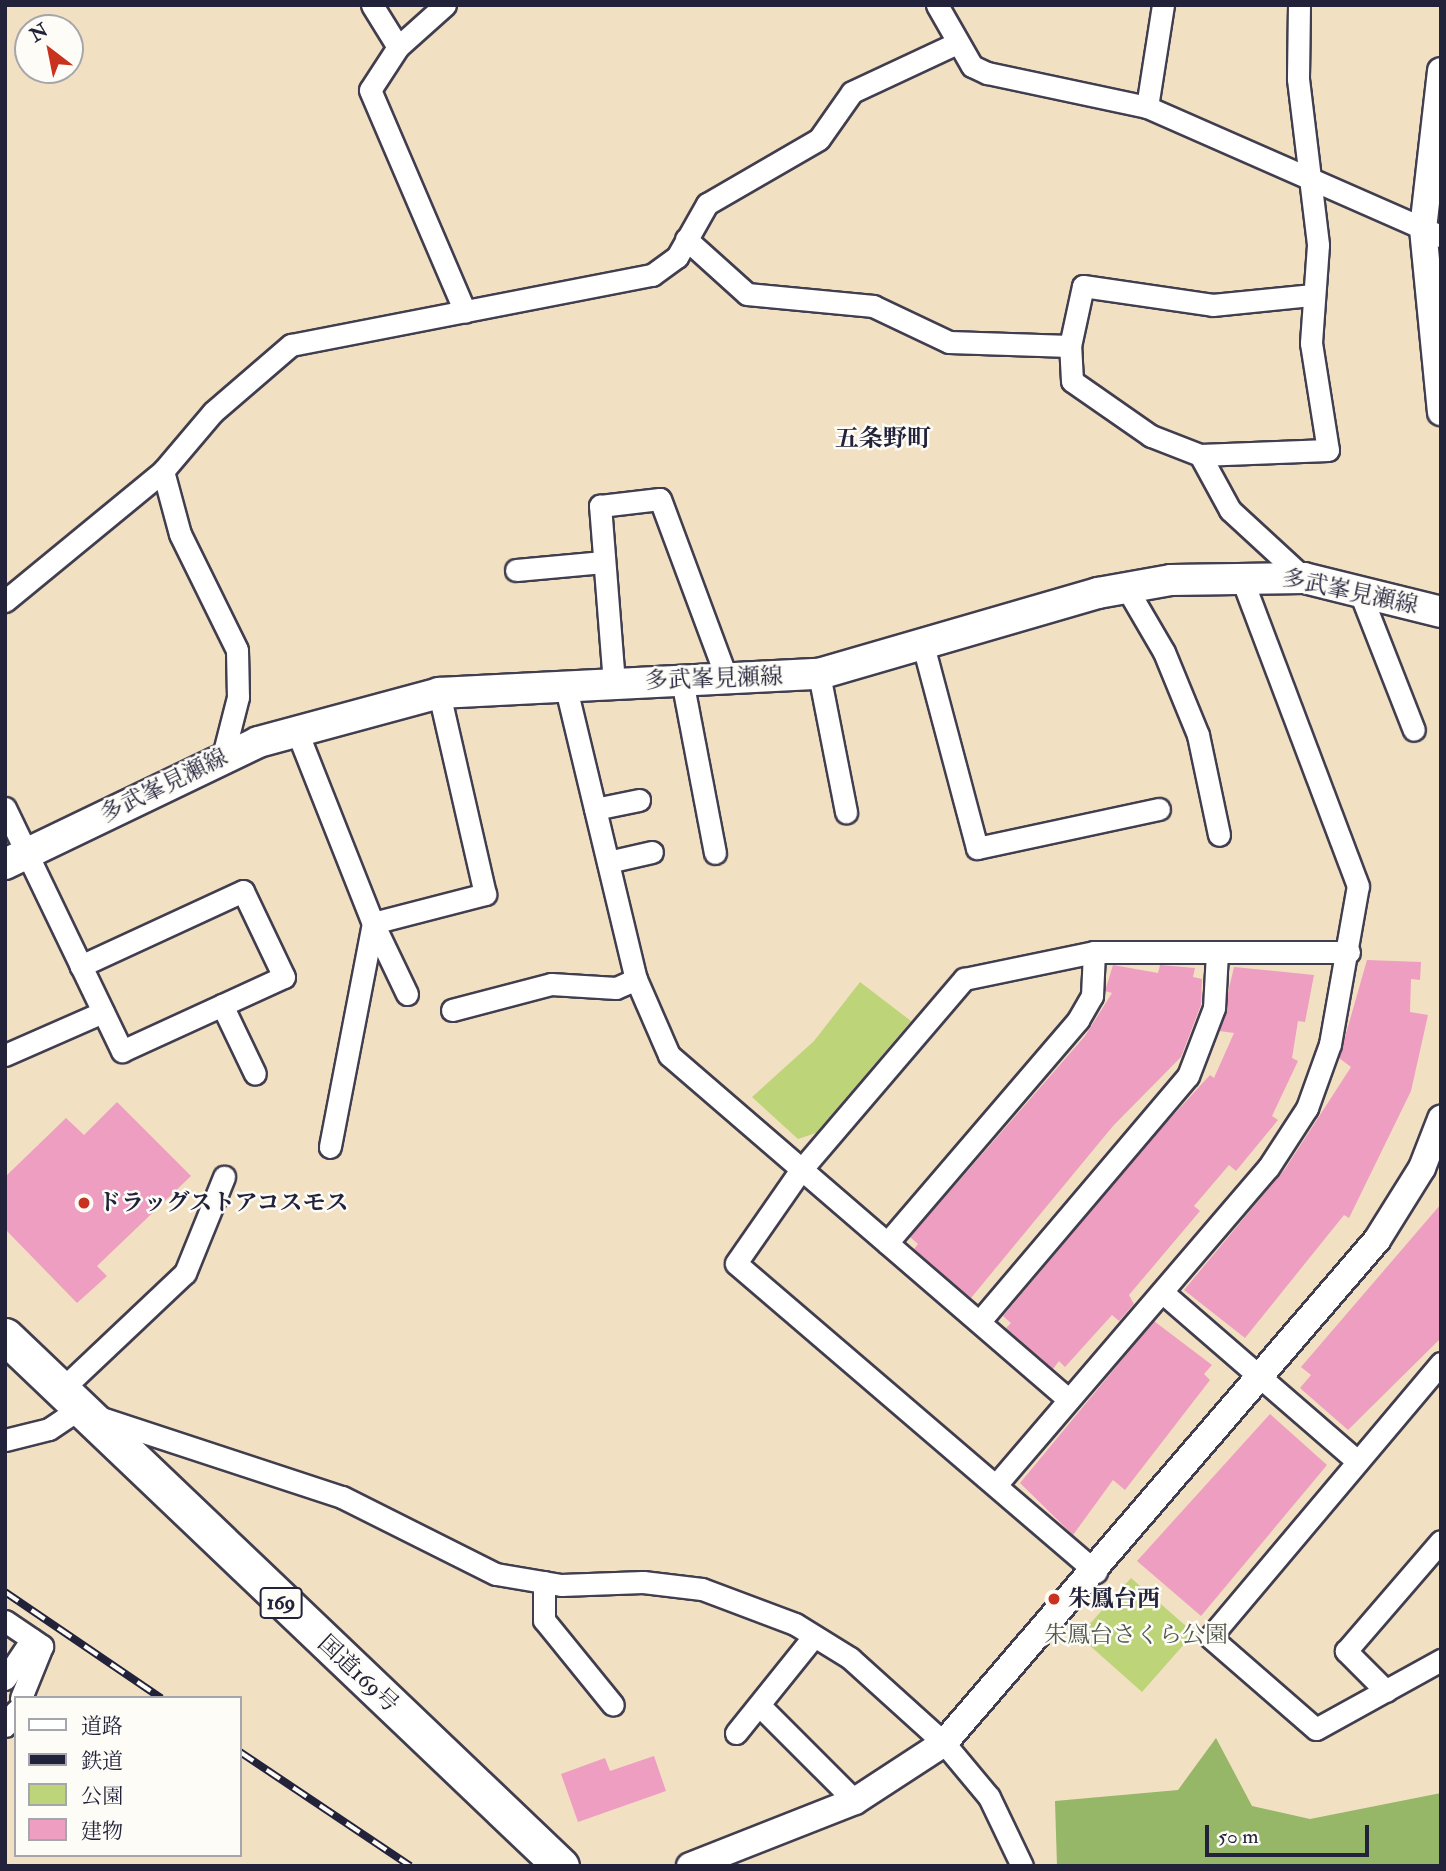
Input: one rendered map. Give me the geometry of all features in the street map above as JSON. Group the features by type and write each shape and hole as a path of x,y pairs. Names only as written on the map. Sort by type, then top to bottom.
{"highway":[{"name":"国道169号","path":"5,1336 68,1401 561,1866"}],"main road":[{"name":"多武峯見瀬線","path":"16,858 223,756 296,729 439,693 565,684 819,674 1126,587 1241,577 1304,578 1441,612"}],"street":[{"path":"372,5 398,47"},
{"path":"445,5 398,47 370,90 371,104 465,312"},
{"path":"937,5 972,66 987,74 1147,107 1432,233"},
{"path":"1147,107 1163,5"},
{"path":"1298,5 1298,79 1318,245 1312,295 1311,344 1328,450 1200,455 1151,436 1072,381 1070,346 1083,286 1213,305 1312,295"},
{"path":"5,601 163,471 213,412 291,345 652,275 671,262 707,204 819,139 852,92 957,43"},
{"path":"1441,71 1432,233 1441,412"},
{"path":"686,239 747,294 873,306 949,342 1070,346"},
{"path":"1200,455 1230,510 1304,578"},
{"path":"163,471 184,546 237,650 238,697 223,756"},
{"path":"614,683 600,506 660,499 727,679"},
{"path":"516,570 604,562"},
{"path":"996,1485 1268,1168 1307,1108 1330,1044 1358,906 1353,867 1241,577"},
{"path":"1126,587 1164,652 1198,735 1219,835"},
{"path":"1359,590 1413,730"},
{"path":"923,645 977,848 1159,810"},
{"path":"819,674 846,812"},
{"path":"681,680 715,853"},
{"path":"565,684 636,979 669,1055 800,1171 980,1321 1068,1399"},
{"path":"373,923 485,894 439,693"},
{"path":"296,729 373,923 407,994"},
{"path":"595,809 639,800"},
{"path":"5,808 16,858 81,965 122,1051 284,977 243,891 81,965"},
{"path":"608,862 652,852"},
{"path":"330,1147 373,923"},
{"path":"1096,1572 736,1263 800,1171 964,979 1094,952 1349,952"},
{"path":"887,1243 1078,1020 1092,996 1094,952"},
{"path":"980,1321 1188,1076 1214,1008 1217,952"},
{"path":"452,1010 551,984 616,988 636,979"},
{"path":"222,1005 255,1074"},
{"path":"5,1055 103,1012"},
{"path":"690,1866 855,1801 944,1743 1096,1572 1377,1240 1422,1168 1441,1119"},
{"path":"5,1440 49,1429 68,1401 184,1273 224,1177"},
{"path":"1162,1293 1356,1460"},
{"path":"1441,1363 1356,1460 1210,1637 1316,1729 1441,1660"},
{"path":"68,1401 302,1481 465,1563 544,1582 702,1589 814,1636 850,1658 944,1743 989,1797 1022,1866"},
{"path":"1386,1690 1346,1651 1441,1541"},
{"path":"544,1582 544,1620 613,1705"},
{"path":"5,1621 42,1646 22,1696"},
{"path":"736,1733 761,1707 814,1636"},
{"path":"5,1679 32,1639"},
{"path":"761,1707 855,1801"}],"green space":[{"path":"860,982 911,1021 816,1133 798,1139 752,1097 814,1041"},
{"name":"朱鳳台さくら公園","path":"1131,1578 1194,1633 1142,1692 1079,1636"},
{"path":"1216,1738 1252,1806 1310,1819 1441,1793 1441,1866 1057,1866 1055,1801 1178,1790"}],"building":[{"path":"1367,960 1421,962 1420,980 1411,979 1410,1012 1428,1015 1411,1091 1349,1218 1344,1215 1245,1338 1184,1290 1285,1169 1351,1067 1339,1058"},
{"path":"1113,965 1158,973 1160,965 1195,968 1193,977 1202,979 1201,1005 1181,1057 1113,1126 971,1298 914,1249 918,1244 910,1237 1085,1036 1112,993 1105,991"},
{"path":"1234,967 1314,975 1305,1022 1298,1021 1292,1058 1298,1061 1272,1116 1278,1120 1236,1171 1229,1165 1194,1206 1200,1211 1129,1295 1134,1304 1119,1321 1112,1315 1065,1367 1059,1361 1053,1369 1006,1328 1011,1323 1003,1316 1155,1135 1210,1075 1214,1078 1234,1033 1219,1031"},
{"name":"ドラッグストアコスモス","path":"117,1102 191,1176 97,1266 107,1276 77,1303 5,1229 5,1177 66,1118 84,1135"},
{"path":"1441,1204 1441,1338 1348,1430 1300,1388 1311,1375 1301,1367"},
{"path":"1154,1321 1212,1365 1204,1374 1210,1380 1125,1490 1113,1480 1073,1535 1020,1483"},
{"path":"1270,1414 1327,1465 1201,1616 1137,1561"},
{"path":"654,1756 666,1791 578,1822 561,1774 605,1758 610,1771"}],"railway":[{"path":"5,1592 158,1696"},
{"path":"242,1753 410,1866"}],"place":[{"name":"ドラッグストアコスモス","path":"84,1203"},
{"name":"朱鳳台西","path":"1054,1599"}],"district":[{"name":"五条野町","path":"883,439"}]}
